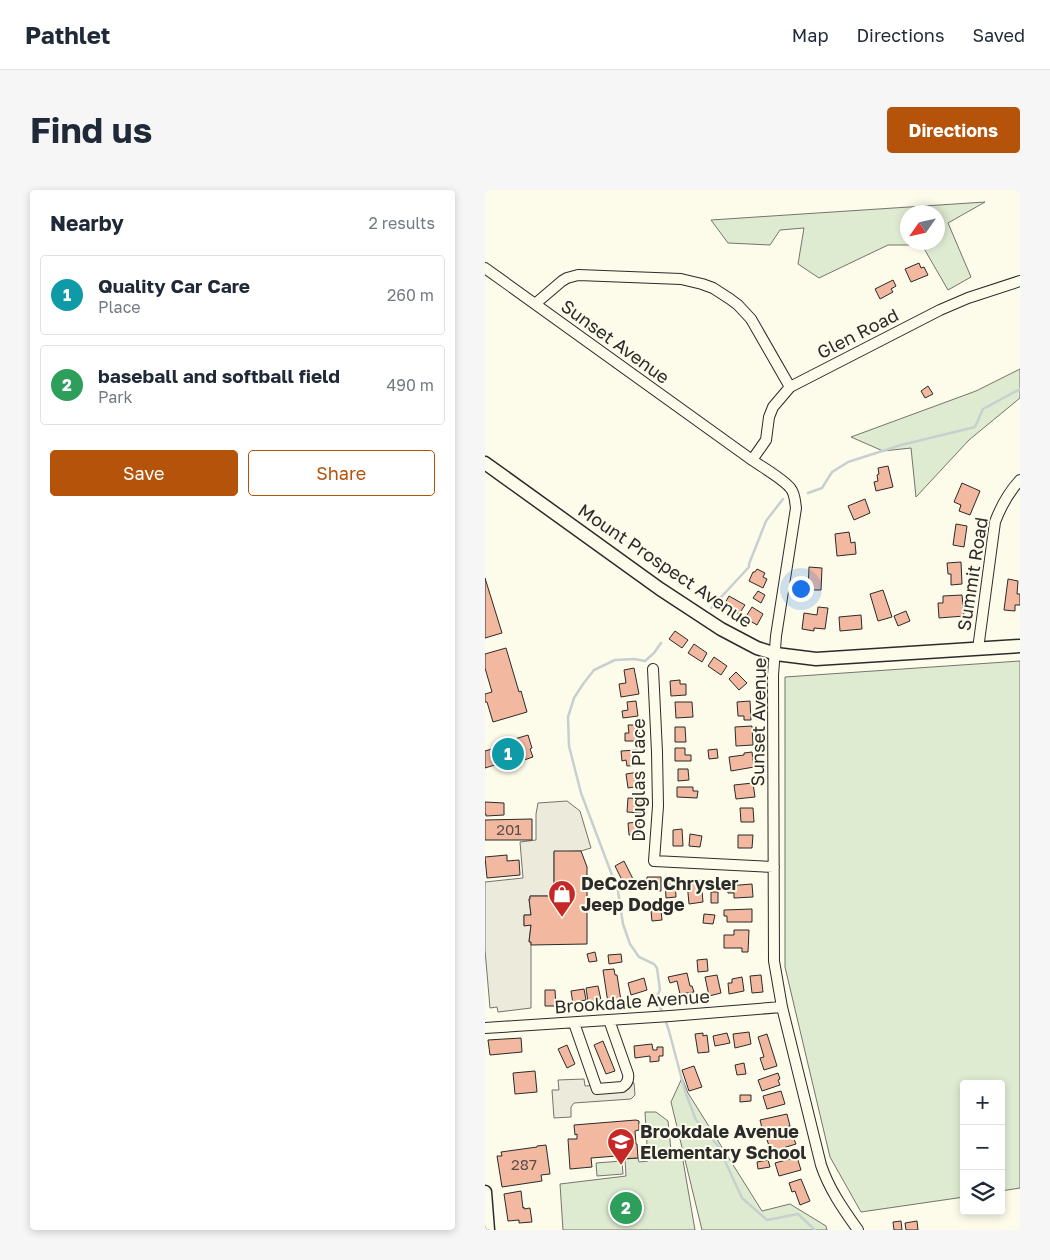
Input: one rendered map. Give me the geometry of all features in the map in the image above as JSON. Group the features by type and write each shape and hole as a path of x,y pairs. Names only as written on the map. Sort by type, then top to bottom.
{"main road":[{"name":"Mount Prospect Avenue","path":"485,463 668,594 721,629 757,648 776,654 816,659 1020,646"},
{"path":"485,1192 488,1230"}],"street":[{"name":"Sunset Avenue","path":"485,268 791,488 795,502 794,523 776,636 773,675 774,961 782,1007 821,1165 836,1199 858,1230"},
{"path":"535,304 562,281 572,276 676,279 703,284 730,299 751,319 790,386"},
{"name":"Glen Road","path":"752,460 765,440 773,406 790,386 940,310 1020,281"},
{"name":"Summit Road","path":"978,648 995,522 1003,503 1020,480"},
{"name":"Douglas Place","path":"653,669 657,752 655,861 774,867"},
{"name":"Brookdale Avenue","path":"485,1028 782,1007"},
{"path":"574,1023 597,1089 622,1087 628,1080 628,1074 609,1020"}],"green space":[{"path":"985,202 948,223 971,277 948,290 925,250 945,250 945,205 939,205"},
{"path":"900,208 900,245 888,245 819,278 798,264 804,228 780,230 770,245 728,243 711,220"},
{"path":"1020,369 1020,398 969,440 916,497 911,448 883,451 851,437 976,391"},
{"path":"1020,661 1020,1188 1005,1190 1005,1080 960,1080 960,1198 861,1212 830,1157 785,967 785,677"},
{"path":"682,1078 688,1093 762,1211 790,1204 826,1226 827,1230 702,1230 671,1102"},
{"path":"645,1112 656,1112 668,1121 671,1150 681,1149 695,1230 563,1230 560,1184 626,1176 625,1159 638,1158 639,1162 648,1161"},
{"path":"622,1161 623,1174 597,1176 596,1163"}],"shaded area":[{"path":"567,801 580,811 591,848 581,851 554,852 554,896 530,896 531,915 524,915 524,925 531,925 529,941 531,942 531,1008 498,1012 497,1007 490,1008 485,950 485,882 523,878 520,842 536,840 538,803"},
{"path":"584,1079 585,1086 634,1083 635,1095 631,1099 574,1103 571,1107 571,1117 554,1118 552,1090 559,1090 558,1080"}],"building":[{"path":"919,263 921,268 924,267 928,275 911,282 905,269"},
{"path":"893,280 896,286 891,289 893,292 880,299 875,289"},
{"path":"928,386 933,394 925,398 921,391"},
{"path":"888,466 893,487 876,491 874,482 878,481 878,468"},
{"path":"962,483 980,491 970,515 959,511 961,505 954,502"},
{"path":"865,499 870,513 854,520 848,506"},
{"path":"956,524 967,526 964,547 953,545"},
{"path":"849,532 851,543 855,542 856,554 837,556 835,534"},
{"path":"961,562 962,584 951,585 951,574 948,574 947,563"},
{"path":"809,567 822,568 821,590 808,590"},
{"path":"757,569 765,573 763,577 767,579 763,588 749,581 753,572"},
{"path":"485,578 502,633 485,638"},
{"path":"1008,579 1018,581 1017,594 1020,594 1020,605 1015,605 1015,611 1004,610"},
{"path":"883,590 892,617 878,621 870,594"},
{"path":"758,591 765,595 761,603 753,598"},
{"path":"962,595 964,616 939,618 938,603 943,603 943,596"},
{"path":"729,596 745,605 739,614 724,605"},
{"path":"752,607 763,614 757,625 745,618"},
{"path":"818,607 828,608 825,629 814,628 814,631 802,629 804,613 817,615"},
{"path":"906,611 910,621 898,626 894,616"},
{"path":"861,615 862,629 840,631 839,617"},
{"path":"675,631 688,640 682,648 669,639"},
{"path":"694,644 707,653 702,662 688,653"},
{"path":"506,648 527,712 493,722 487,702 485,702 485,694 492,692 485,668 485,654"},
{"path":"714,657 727,666 721,675 708,666"},
{"path":"634,668 639,694 621,697 619,684 626,683 624,670"},
{"path":"736,672 747,683 739,690 729,679"},
{"path":"680,680 680,684 686,684 686,695 671,696 670,681"},
{"path":"636,701 638,716 623,718 622,711 628,710 627,702"},
{"path":"750,701 751,720 744,720 744,716 738,716 737,702"},
{"path":"675,702 692,702 693,717 676,718"},
{"path":"628,725 639,725 640,741 625,741 625,733 629,733"},
{"path":"752,726 753,745 736,746 735,727"},
{"path":"675,727 685,727 686,742 675,742"},
{"path":"528,735 533,757 515,763 514,759 485,768 485,751 509,744 508,741"},
{"path":"675,748 685,748 685,755 691,755 691,761 675,761"},
{"path":"717,749 718,758 709,759 708,750"},
{"path":"637,750 640,765 627,766 626,760 622,761 621,751"},
{"path":"752,752 754,767 731,771 729,757"},
{"path":"678,769 688,769 689,780 678,781"},
{"path":"639,772 641,786 628,788 626,774"},
{"path":"753,783 755,797 736,799 734,785"},
{"path":"677,787 693,787 693,791 698,791 697,798 677,797"},
{"path":"628,798 642,799 641,813 627,812"},
{"path":"485,802 504,803 504,815 486,816"},
{"path":"740,808 753,808 754,822 741,822"},
{"path":"532,819 532,840 485,840 485,820"},
{"path":"639,822 640,834 629,835 628,823"},
{"path":"682,829 683,846 673,846 673,830"},
{"path":"690,834 702,836 700,847 689,846"},
{"path":"738,835 753,835 752,848 738,848"},
{"path":"554,851 581,851 587,867 587,944 531,945 531,942 529,942 531,925 524,926 524,915 531,915 530,896 554,896"},
{"path":"507,855 507,861 519,860 520,875 487,878 485,857"},
{"path":"624,861 633,879 624,884 615,866"},
{"path":"647,877 661,877 661,891 647,890"},
{"path":"675,880 676,897 666,898 665,881"},
{"path":"701,880 703,902 689,904 687,882"},
{"path":"752,884 753,897 734,898 734,893 728,893 727,886"},
{"path":"711,892 718,892 718,903 711,903"},
{"path":"752,909 752,922 727,922 727,916 724,916 724,910"},
{"path":"661,910 662,920 652,921 651,911"},
{"path":"704,914 715,915 713,924 703,923"},
{"path":"734,930 749,930 748,952 742,952 742,948 724,948 724,935 734,935"},
{"path":"595,952 597,961 589,962 587,954"},
{"path":"621,954 622,962 609,964 608,955"},
{"path":"707,959 708,971 698,972 697,960"},
{"path":"614,969 615,975 617,975 621,1001 608,1003 603,970"},
{"path":"687,973 690,986 692,986 694,992 680,994 677,981 670,983 668,977"},
{"path":"717,975 721,993 709,996 705,977"},
{"path":"761,975 763,992 752,993 750,976"},
{"path":"742,977 744,991 729,994 728,983 732,983 732,979"},
{"path":"644,978 647,990 631,995 628,983"},
{"path":"598,986 601,1000 588,1002 586,988"},
{"path":"584,989 586,1000 573,1004 571,991"},
{"path":"545,990 555,990 556,1006 545,1006"},
{"path":"749,1032 751,1044 735,1048 733,1034"},
{"path":"703,1033 703,1036 707,1035 709,1052 698,1053 695,1034"},
{"path":"727,1033 730,1043 715,1046 713,1036"},
{"path":"767,1034 777,1066 764,1070 760,1058 764,1057 758,1037"},
{"path":"521,1038 522,1052 490,1055 488,1040"},
{"path":"603,1041 615,1071 606,1074 594,1045"},
{"path":"652,1044 653,1050 657,1050 657,1047 663,1047 663,1056 659,1056 659,1061 650,1062 650,1056 635,1058 634,1046"},
{"path":"567,1045 575,1064 567,1068 558,1049"},
{"path":"744,1063 746,1074 737,1075 735,1065"},
{"path":"694,1066 702,1087 689,1091 682,1070"},
{"path":"535,1071 537,1092 515,1094 513,1073"},
{"path":"778,1073 780,1085 762,1091 758,1080"},
{"path":"781,1091 785,1104 767,1109 763,1096"},
{"path":"740,1095 751,1095 751,1101 740,1102"},
{"path":"787,1114 790,1126 763,1132 760,1120"},
{"name":"Brookdale Avenue Elementary School","path":"639,1121 639,1130 635,1131 638,1158 618,1159 617,1156 591,1158 592,1167 570,1169 568,1139 577,1139 574,1125"},
{"path":"791,1132 796,1144 783,1148 784,1150 779,1152 777,1148 771,1151 767,1140"},
{"path":"546,1145 550,1174 541,1175 542,1181 502,1187 497,1156 502,1156 501,1152"},
{"path":"797,1157 801,1170 779,1176 775,1163"},
{"path":"768,1160 770,1167 758,1169 757,1162"},
{"path":"801,1179 810,1201 800,1205 795,1191 792,1192 789,1183"},
{"path":"521,1191 523,1208 530,1208 532,1222 519,1223 519,1220 508,1221 504,1194"},
{"path":"901,1221 902,1230 894,1230 893,1222"},
{"path":"917,1221 918,1230 906,1230 905,1223"}],"waterway":[{"path":"808,493 822,488 832,472 848,462 901,445 975,427 983,409 1020,389"},
{"path":"711,608 749,567 766,521 783,499"},
{"path":"661,643 645,661 634,659 615,660 594,670 574,698 568,717 569,746 581,793 618,891 623,924 630,944 639,957 654,964 657,968 660,990 656,998 663,1014"},
{"path":"665,1019 685,1091 696,1120 718,1146 742,1198 767,1220 798,1214 815,1230"}],"place":[{"name":"Quality Car Care","path":"508,754"},
{"name":"DeCozen Chrysler Jeep Dodge","path":"562,918"},
{"name":"Brookdale Avenue Elementary School","path":"621,1166"},
{"name":"baseball and softball field","path":"626,1208"}]}
